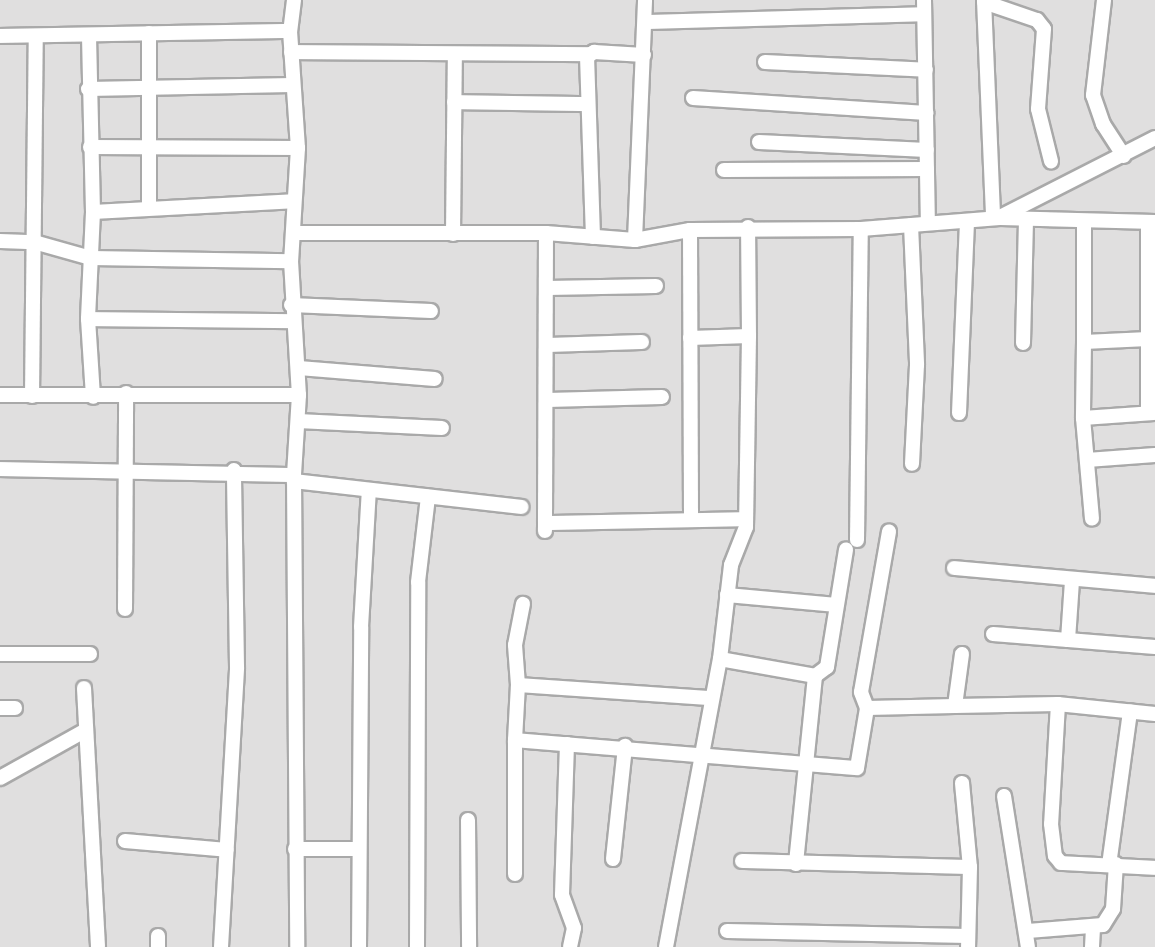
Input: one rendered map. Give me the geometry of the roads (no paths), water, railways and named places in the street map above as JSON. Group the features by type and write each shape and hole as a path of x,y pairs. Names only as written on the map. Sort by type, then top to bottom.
{"street":[{"path":"294,0 290,31 298,148 291,261 291,321 299,368 294,478 297,947"},
{"path":"635,240 645,0"},
{"path":"1104,0 1093,95 1103,124 1124,156"},
{"path":"997,218 984,1 1037,20 1044,29 1038,109 1051,161"},
{"path":"646,22 924,7 928,223"},
{"path":"0,36 290,31"},
{"path":"149,33 152,86 145,147 149,205"},
{"path":"89,36 93,212 88,319 93,397"},
{"path":"32,396 36,37"},
{"path":"291,52 644,55"},
{"path":"590,54 588,104 593,237"},
{"path":"453,234 455,55"},
{"path":"765,62 926,70"},
{"path":"88,89 292,85"},
{"path":"693,98 927,113"},
{"path":"454,102 588,104"},
{"path":"997,218 1155,138"},
{"path":"759,142 927,150"},
{"path":"90,147 298,148"},
{"path":"724,170 927,169"},
{"path":"93,212 149,205 293,201"},
{"path":"293,233 546,233 635,240 690,230 748,227 861,229 997,218 1026,222 1151,222 1148,339 1151,413 1083,418"},
{"path":"1084,221 1083,418 1092,519"},
{"path":"959,413 967,222"},
{"path":"1023,343 1026,222"},
{"path":"911,225 917,365 912,464"},
{"path":"666,947 698,754 720,659 727,595 746,519 748,227"},
{"path":"720,659 815,676 827,667 837,605 852,545 861,229"},
{"path":"690,230 691,520"},
{"path":"546,233 545,527 746,519"},
{"path":"0,241 34,242 91,258 291,261"},
{"path":"547,288 656,286"},
{"path":"291,305 431,311"},
{"path":"88,319 291,321"},
{"path":"690,338 749,336"},
{"path":"1084,342 1148,339"},
{"path":"547,345 642,342"},
{"path":"299,368 435,379"},
{"path":"125,609 126,393"},
{"path":"0,395 299,395"},
{"path":"547,400 662,397"},
{"path":"298,421 442,428"},
{"path":"1087,460 1155,455"},
{"path":"0,469 234,470 369,490 522,507"},
{"path":"221,947 237,667 234,470"},
{"path":"359,947 358,849 369,490"},
{"path":"417,947 418,582 428,497"},
{"path":"515,740 625,746 857,768 867,708 861,692 889,531"},
{"path":"954,568 1072,581 1155,586"},
{"path":"1068,640 1072,581"},
{"path":"727,595 837,605"},
{"path":"515,874 518,685 515,645 523,604"},
{"path":"993,634 1155,647"},
{"path":"0,654 90,654"},
{"path":"955,706 962,654"},
{"path":"796,864 815,676"},
{"path":"518,685 709,698"},
{"path":"84,688 98,947"},
{"path":"867,708 1058,704 1155,714"},
{"path":"1058,704 1051,824 1055,856 1071,866 1155,868"},
{"path":"1028,931 1103,925 1113,909 1112,865 1130,711"},
{"path":"0,778 86,730"},
{"path":"567,744 562,895 574,928 570,947"},
{"path":"613,859 625,746"},
{"path":"727,931 867,941 968,942 970,867 962,783"},
{"path":"1004,796 1028,931 1028,947"},
{"path":"468,820 469,947"},
{"path":"125,841 227,850"},
{"path":"295,849 358,849"},
{"path":"742,861 970,867"},
{"path":"1092,947 1093,927"}]}
